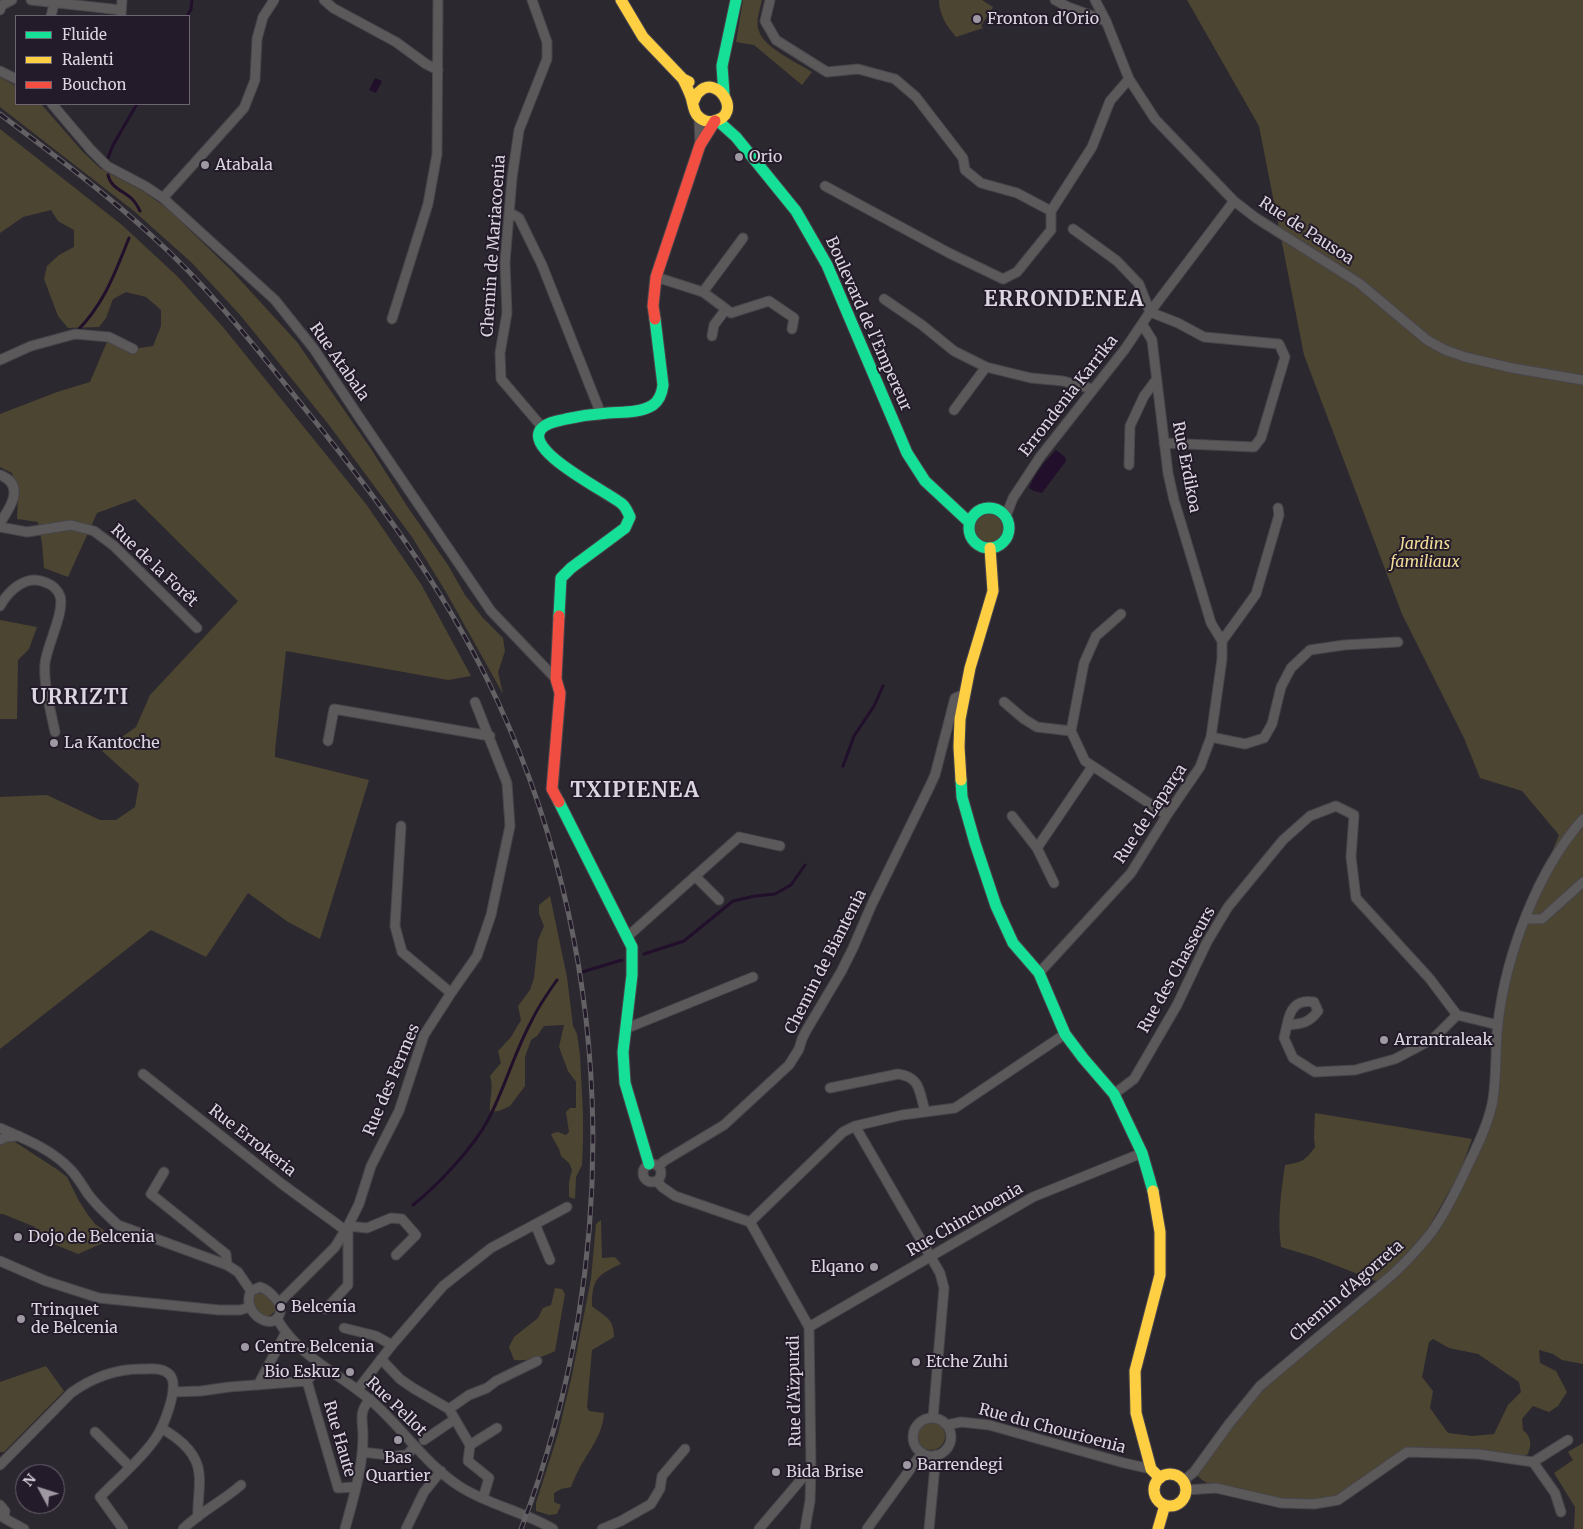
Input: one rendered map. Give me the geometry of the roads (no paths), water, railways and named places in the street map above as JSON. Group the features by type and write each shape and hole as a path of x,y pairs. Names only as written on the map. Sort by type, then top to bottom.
{"main road":[{"path":"621,0 643,37 683,79 693,102 693,108 699,118 706,122 716,121"},
{"path":"693,102 698,92 706,88 722,66 736,0"},
{"name":"Boulevard de l'Empereur","path":"722,66 724,94 728,104 726,111 736,137"},
{"path":"683,79 706,88 714,88 724,94"},
{"path":"654,1165 624,1084 623,1052 632,975 632,948 552,789 560,692 556,679 561,578 571,568 625,528 630,517 624,505 555,460 540,444 538,434 542,427 559,420 642,410 660,400 664,385 653,306 656,278 700,145 716,121 726,111"},
{"name":"Boulevard de l'Empereur","path":"716,121 736,137 796,211 827,266 907,453 925,481 969,522 969,533 974,542 981,547 990,548"},
{"path":"969,522 974,514 981,509 990,507 999,510 1006,516 1009,526 1007,536 1000,545 990,548 994,592 970,668 964,694 960,718 959,747 962,797 996,906 1014,943 1039,973 1065,1034 1082,1058 1114,1094 1142,1153 1151,1182 1160,1232 1160,1275 1136,1370 1136,1412 1151,1469 1160,1478"},
{"path":"1165,1475 1175,1475 1185,1486 1185,1496 1178,1504 1173,1506 1165,1505 1159,1501 1155,1492 1155,1487 1160,1478 1165,1475"},
{"path":"1158,1529 1165,1505"}],"street":[{"path":"1,7 12,0"},
{"path":"31,0 122,9"},
{"path":"163,198 244,108 255,80 257,39 263,17 274,0"},
{"path":"324,0 333,8 396,42 426,64 438,70"},
{"path":"392,319 428,204 438,154 438,0"},
{"name":"Chemin de Mariacoenia","path":"532,0 547,42 546,59 518,130 505,262 507,313 500,353 501,379 542,427"},
{"path":"770,0 765,21 776,40 827,72 858,69 895,79 916,97 963,158 965,170 981,183 1017,193 1051,211"},
{"path":"1055,0 1068,7 1106,21"},
{"name":"Rue de Pausoa","path":"1095,0 1106,21 1129,79 1155,119 1234,201 1256,218 1360,283 1427,340 1445,350 1465,357 1512,368 1583,380"},
{"path":"51,15 54,1"},
{"path":"0,71 15,78"},
{"path":"825,186 949,253 1003,279 1017,272 1051,230 1051,211 1092,147 1110,101 1129,79"},
{"name":"Rue Atabala","path":"53,105 107,166 163,198 275,300 314,349 491,611 556,679"},
{"path":"699,118 700,145"},
{"name":"Errondenia Karrika","path":"1006,516 1013,498 1040,457 1125,349 1150,312 1234,201"},
{"path":"509,214 519,218 542,265 599,415"},
{"path":"1073,229 1116,261 1138,284 1150,312 1178,323 1204,337 1279,344 1285,357 1261,438 1254,447 1164,444"},
{"path":"703,292 743,238"},
{"path":"656,278 703,292 731,313 769,301 794,318 792,329"},
{"path":"884,299 922,325 954,351 986,367 1031,378 1063,382 1093,389"},
{"path":"712,336 714,325 726,309"},
{"name":"Rue Erdikoa","path":"1142,324 1152,340 1164,444 1174,500 1211,624 1222,641"},
{"path":"0,360 31,346 75,334 109,336 133,349"},
{"path":"954,410 986,367"},
{"path":"1129,465 1130,426 1144,396 1156,380"},
{"path":"0,475 9,482 14,490 14,499 0,523"},
{"path":"1222,641 1256,594 1279,515 1278,508"},
{"name":"Rue de la Forêt","path":"0,527 27,532 71,525 94,531 114,546 197,628"},
{"path":"0,606 10,591 16,586 34,580 43,581 51,585 60,595 60,613 46,655 45,665 45,676 55,732"},
{"path":"1120,614 1096,636 1084,663 1070,731 1085,761 1167,815"},
{"name":"Rue de Laparça","path":"1039,973 1131,873 1200,767 1210,737 1222,659 1222,641"},
{"path":"1210,737 1245,744 1264,738 1272,724 1280,687 1291,668 1310,650 1344,645 1398,642"},
{"name":"Chemin de Biantenia","path":"654,1165 724,1125 789,1065 795,1057 806,1031 853,948 872,904 927,792 934,776 955,698 964,694"},
{"name":"Rue des Fermes","path":"279,1303 335,1247 347,1228 359,1204 371,1166 399,1111 424,1035 477,956 491,915 510,826 507,783 475,702"},
{"path":"1004,702 1037,727 1070,731"},
{"path":"328,741 334,709 490,736"},
{"path":"1037,848 1092,767"},
{"name":"Rue des Chasseurs","path":"1114,1094 1134,1078 1177,1005 1207,942 1228,907 1283,840 1310,816 1336,806 1354,815 1350,858 1356,898 1430,980 1457,1016"},
{"path":"1012,816 1037,848 1054,883"},
{"name":"Chemin d'Agorreta","path":"1185,1486 1228,1424 1260,1386 1411,1257 1431,1232 1452,1198 1480,1142 1493,1100 1498,1025 1503,985 1525,919 1546,873 1571,833 1583,819"},
{"path":"401,826 395,926 402,952 451,993"},
{"path":"627,936 739,837 780,846"},
{"path":"695,876 719,900"},
{"path":"1525,919 1542,919 1583,882"},
{"path":"625,1029 753,976"},
{"path":"1287,1024 1284,1038 1293,1058 1315,1072 1355,1070 1395,1059 1433,1038 1457,1016 1498,1025"},
{"path":"657,1181 675,1196 750,1222 843,1132 855,1126 925,1111 956,1108 1065,1034"},
{"name":"Rue Errokeria","path":"143,1074 282,1184 347,1228"},
{"path":"830,1088 898,1074 908,1075 918,1086 925,1111"},
{"path":"855,1126 940,1273 944,1288 933,1418"},
{"path":"0,1128 37,1144 70,1168 104,1213 118,1225 228,1264 238,1272 251,1291"},
{"path":"0,1140 6,1137 19,1136"},
{"name":"Rue Chinchoenia","path":"810,1327 1034,1197 1142,1153"},
{"path":"654,1165 662,1171 661,1177 657,1181 647,1181 643,1176 645,1166 654,1165"},
{"path":"164,1172 150,1194 226,1254 228,1264"},
{"path":"358,1389 381,1358 444,1286 491,1248 567,1208"},
{"path":"326,1309 348,1285 347,1228 367,1228 392,1218 402,1218 416,1235 396,1255"},
{"name":"Rue d'Aïzpurdi","path":"750,1222 810,1327 811,1468 810,1500 805,1529"},
{"path":"535,1224 550,1260"},
{"path":"0,1262 46,1281 99,1298 219,1310 240,1310 250,1307"},
{"path":"260,1287 265,1289 279,1303 281,1312 277,1319 273,1322 265,1321 250,1307 248,1296 251,1291 260,1287"},
{"name":"Rue Pellot","path":"277,1319 285,1334 320,1365 358,1389 370,1399 415,1446 457,1484 483,1498 529,1516 553,1529"},
{"path":"344,1328 376,1336 392,1345"},
{"path":"258,1385 285,1334"},
{"path":"381,1358 400,1379 449,1409 470,1446 468,1461 489,1478 483,1498"},
{"path":"449,1409 469,1395 487,1388 496,1381 537,1361"},
{"path":"173,1392 201,1392 307,1381 320,1365"},
{"path":"0,1465 71,1393 82,1385 98,1376 127,1369 163,1370 172,1377 174,1384 161,1428 156,1438 100,1497 123,1529"},
{"name":"Rue Haute","path":"307,1381 338,1488 356,1487"},
{"path":"345,1529 356,1487 362,1452 363,1430 361,1412 370,1399"},
{"path":"927,1418 933,1418 947,1425 951,1436 948,1447 942,1453 928,1455 917,1449 913,1436 915,1428 919,1423 927,1418"},
{"path":"424,1440 455,1419"},
{"name":"Rue du Chourioenia","path":"947,1425 961,1422 989,1425 1124,1464 1151,1469"},
{"path":"161,1428 182,1442 197,1464 199,1472 198,1517"},
{"path":"470,1446 497,1428"},
{"path":"95,1432 130,1467"},
{"path":"1185,1486 1216,1488 1281,1503 1314,1504 1338,1500 1407,1452 1478,1454 1533,1462 1568,1440"},
{"path":"362,1452 396,1456 407,1455 415,1446"},
{"path":"602,1529 621,1521 651,1504 660,1489 662,1476 685,1449"},
{"path":"867,1529 922,1453"},
{"path":"929,1529 936,1455"},
{"path":"1533,1462 1555,1493 1561,1512"},
{"path":"759,1529 811,1468"},
{"path":"406,1529 424,1492 441,1471"},
{"path":"182,1529 241,1485"},
{"path":"0,1505 5,1511 4,1518 24,1529"}],"waterway":[{"path":"188,15 191,9 192,0"},
{"path":"108,158 113,145 136,105"},
{"path":"108,175 112,184 130,197 140,211"},
{"path":"77,331 102,299 114,276 129,238"},
{"path":"843,766 854,736 874,706 883,686"},
{"path":"644,954 684,941 733,901 775,894 791,885 805,865"},
{"path":"582,972 622,960"},
{"path":"413,1205 454,1166 481,1131 494,1108 525,1034 557,980"}],"railway":[{"path":"0,114 135,220 175,257 254,345 310,415 359,477 406,542 449,609 487,679 530,780 562,885 583,992 592,1101 591,1210 578,1318 555,1425 521,1529"}],"place":[{"name":"Fronton d'Orio","path":"977,19"},
{"name":"Orio","path":"739,157"},
{"name":"Atabala","path":"205,165"},
{"name":"La Kantoche","path":"54,743"},
{"name":"Arrantraleak","path":"1384,1040"},
{"name":"Dojo de Belcenia","path":"18,1237"},
{"name":"Elqano","path":"874,1267"},
{"name":"Belcenia","path":"281,1307"},
{"name":"Trinquet de Belcenia","path":"21,1319"},
{"name":"Centre Belcenia","path":"245,1347"},
{"name":"Etche Zuhi","path":"916,1362"},
{"name":"Bio Eskuz","path":"350,1372"},
{"name":"Bas Quartier","path":"398,1440"},
{"name":"Barrendegi","path":"907,1465"},
{"name":"Bida Brise","path":"776,1472"}],"district":[{"name":"ERRONDENEA","path":"1064,300"},
{"name":"URRIZTI","path":"80,698"},
{"name":"TXIPIENEA","path":"635,791"}],"park label":[{"name":"Jardins familiaux","path":"1425,553"}]}
